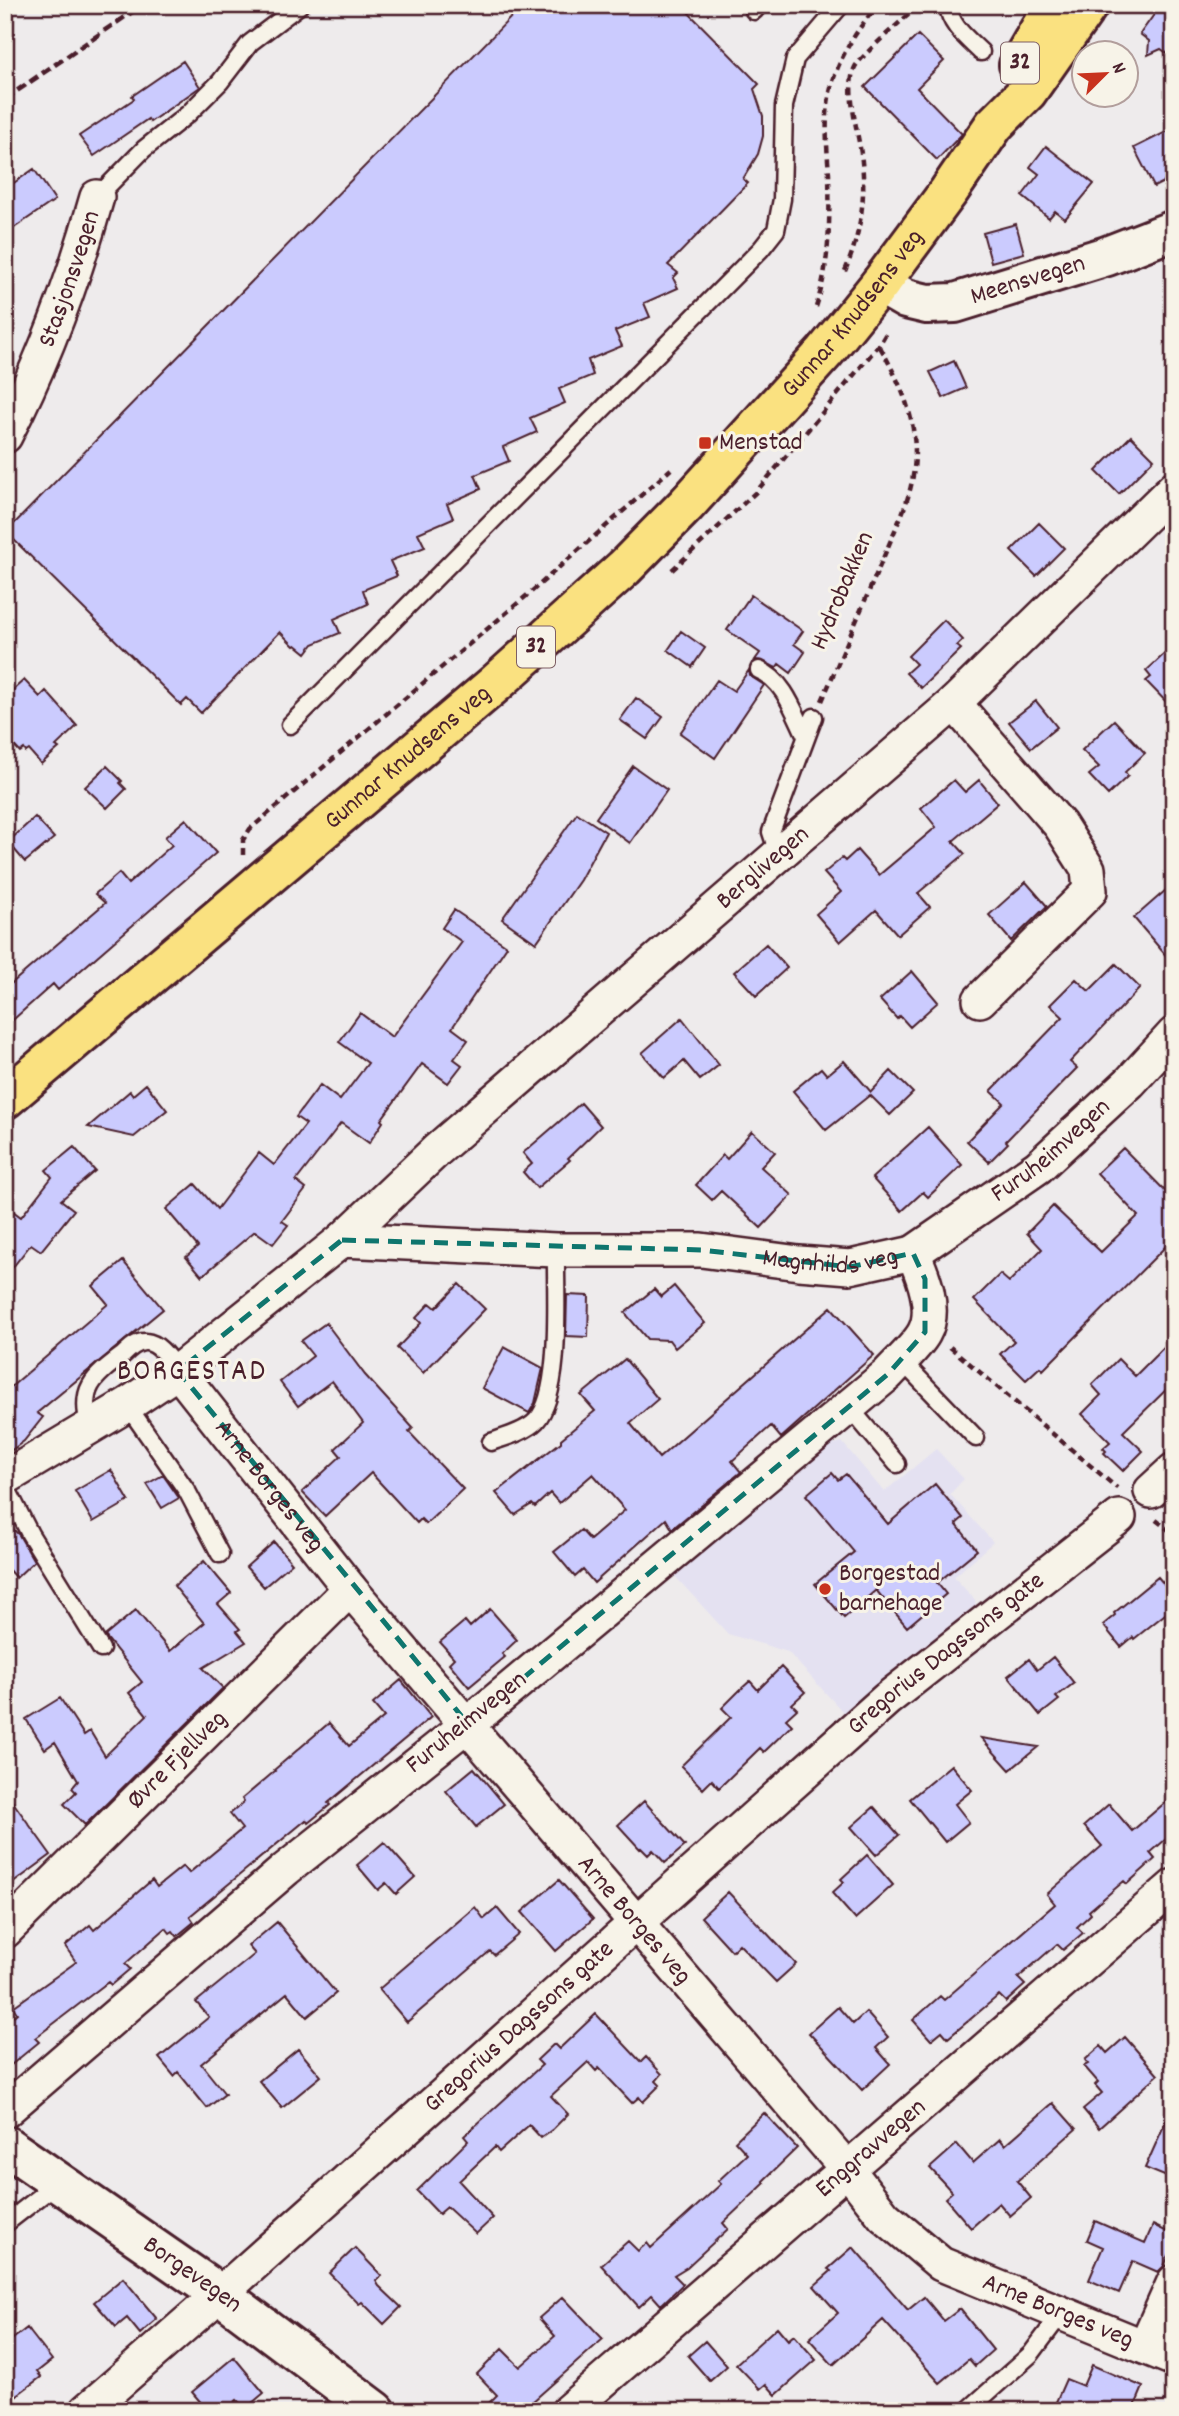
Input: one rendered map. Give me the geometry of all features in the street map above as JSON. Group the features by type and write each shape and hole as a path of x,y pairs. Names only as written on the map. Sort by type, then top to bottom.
{"main road":[{"name":"Gunnar Knudsens veg","path":"994,125 1007,85 1054,5"},
{"name":"Gunnar Knudsens veg","path":"5,1099 495,684 624,568 686,505 819,326 880,284 994,125 1027,92 1088,5"}],"street":[{"name":"Stasjonsvegen","path":"5,436 40,359 78,264 97,197"},
{"name":"Meensvegen","path":"880,284 916,302 956,303 1107,256 1174,230"},
{"name":"Berglivegen","path":"342,1240 437,1150 954,703 1174,488"},
{"path":"954,703 1060,825 1088,869 1090,891 980,1000"},
{"name":"Furuheimvegen","path":"913,1253 1038,1167 1130,1082 1174,1034"},
{"path":"5,1478 178,1371 342,1240"},
{"name":"Magnhilds veg","path":"342,1240 556,1250 701,1250 850,1267 913,1253 925,1279 929,1305 925,1332"},
{"name":"Furuheimvegen","path":"5,2110 286,1869 468,1724 849,1407 888,1374 925,1332"},
{"name":"Arne Borges veg","path":"178,1371 350,1589 848,2169 884,2216 941,2264 1159,2353"},
{"name":"Gregorius Dagssons gate","path":"86,2411 887,1699 1145,1498"},
{"name":"Øvre Fjellveg","path":"5,1930 350,1589"},
{"name":"Enggravvegen","path":"568,2411 1174,1886"},
{"name":"Borgevegen","path":"5,2145 220,2294 376,2411"},
{"path":"1159,2353 1174,2282"}],"lane":[{"path":"97,197 144,149 188,114 220,82 250,43 300,5"},
{"path":"290,725 761,249 776,230 782,199 783,106 795,59 841,5"},
{"path":"948,5 948,13 960,32 981,52"},
{"path":"759,670 767,674 786,695 806,736"},
{"path":"778,853 771,832 814,717"},
{"path":"492,1442 537,1420 552,1385 556,1250"},
{"path":"90,1427 85,1410 87,1392 96,1375 136,1344 145,1341 156,1345 178,1371"},
{"path":"901,1360 976,1438"},
{"path":"127,1405 187,1491 220,1554"},
{"path":"849,1407 897,1464"},
{"path":"5,1485 30,1534 101,1649"},
{"path":"5,2224 59,2182"},
{"path":"967,2411 1031,2354 1044,2340 1060,2314"}],"path":[{"path":"853,377 819,326 830,231 826,118 831,89 847,48 878,5"},
{"path":"842,278 850,259 864,204 862,162 851,86 855,66 921,5"},
{"path":"819,326 825,306"},
{"name":"Hydrobakken","path":"814,717 849,643 910,494 915,472 916,447 911,414 896,375 879,345"},
{"path":"256,888 243,859 243,840 250,829 531,592 680,461"},
{"path":"925,1332 956,1351 1145,1498 1174,1534"}],"highlighted area":[{"path":"342,1240 701,1250 850,1267 913,1253 925,1279 925,1332 888,1374 468,1724 178,1371"}],"shaded area":[{"name":"Borgestad barnehage","path":"842,1442 884,1492 936,1449 964,1479 950,1494 993,1542 954,1577 975,1600 976,1612 844,1713 788,1652 728,1634 673,1574 822,1447"}],"building":[{"path":"523,5 681,5 759,84 754,89 763,116 763,136 758,154 743,179 748,183 668,265 678,273 673,278 678,288 644,303 650,317 615,331 622,346 588,360 593,375 559,389 565,403 530,418 537,432 503,447 509,461 475,475 481,489 447,504 453,518 418,533 425,547 390,561 397,576 363,590 368,604 334,619 340,633 313,644 306,653 280,632 201,713 187,699 181,705 6,532"},
{"path":"1161,5 1174,14 1174,58 1161,49 1148,55 1149,41 1140,34"},
{"path":"918,35 944,61 917,88 962,134 937,160 865,87"},
{"path":"183,61 200,87 94,156 79,136 134,99 132,96"},
{"path":"1174,128 1174,177 1154,187 1134,148"},
{"path":"1046,146 1094,184 1065,219 1055,211 1049,218 1022,196 1039,174 1030,167"},
{"path":"34,169 55,200 5,234 5,189"},
{"path":"1016,224 1024,253 991,262 983,233"},
{"path":"954,361 966,388 943,398 930,372"},
{"path":"1131,436 1154,459 1119,494 1096,471"},
{"path":"1039,523 1064,548 1036,576 1011,551"},
{"path":"751,595 803,631 794,644 805,652 791,673 779,664 776,668 755,660 760,653 727,630"},
{"path":"944,620 963,640 957,646 961,649 921,688 906,673 916,664 908,656"},
{"path":"681,631 705,648 692,667 668,650"},
{"path":"1174,645 1174,710 1146,681 1151,677 1146,671"},
{"path":"749,670 750,676 764,685 715,758 680,733 717,680 734,691"},
{"path":"24,680 40,697 46,691 77,726 41,764 29,750 20,752 5,736 5,697"},
{"path":"636,698 663,717 647,739 620,720"},
{"path":"1036,701 1057,727 1031,748 1009,722"},
{"path":"1114,720 1145,753 1125,772 1128,776 1108,795 1089,775 1099,767 1082,750"},
{"path":"107,766 126,789 107,808 85,787"},
{"path":"633,766 667,790 630,843 596,818"},
{"path":"954,780 965,792 979,780 998,803 953,841 965,854 918,893 930,907 898,935 876,910 840,942 816,914 841,892 824,873 842,858 845,861 857,850 879,875 936,827 921,808"},
{"path":"577,813 606,832 580,880 536,943 502,919"},
{"path":"35,817 54,838 25,862 8,842"},
{"path":"186,819 216,853 58,990 53,984 5,1027 5,989 105,903 95,894 119,873 128,884 172,845 165,837"},
{"path":"1026,882 1047,906 1011,941 989,915"},
{"path":"1174,883 1174,965 1134,918"},
{"path":"454,910 507,946 452,1028 468,1040 454,1059 462,1065 448,1083 422,1064 381,1120 383,1122 369,1143 341,1123 296,1181 306,1189 282,1221 288,1225 273,1244 255,1231 202,1276 186,1257 198,1247 166,1209 195,1184 217,1209 259,1153 274,1165 306,1124 296,1117 320,1085 340,1100 368,1063 339,1042 360,1013 392,1037 462,942 442,928"},
{"path":"766,944 787,968 756,996 734,972"},
{"path":"1116,964 1140,988 1070,1062 1077,1068 989,1162 967,1141 1004,1103 991,1091 1063,1017 1050,1005 1076,979 1089,991"},
{"path":"912,971 938,1002 910,1027 900,1016 897,1019 880,1000"},
{"path":"682,1018 719,1065 700,1080 684,1061 664,1078 642,1053"},
{"path":"844,1061 871,1092 891,1071 913,1093 890,1115 870,1095 826,1130 793,1091 821,1068 827,1075"},
{"path":"146,1084 167,1110 134,1137 88,1127 130,1091 133,1095"},
{"path":"581,1103 601,1126 568,1158 570,1160 537,1188 523,1172 532,1164 523,1153"},
{"path":"928,1127 962,1165 928,1197 923,1192 902,1211 872,1178"},
{"path":"752,1131 775,1152 761,1167 792,1195 761,1228 721,1191 712,1200 696,1185 723,1155 727,1159"},
{"path":"74,1147 95,1171 61,1200 74,1210 41,1251 31,1244 5,1277 5,1205 21,1217 52,1177 46,1170"},
{"path":"1123,1148 1174,1200 1174,1238 1043,1370 1040,1367 1026,1380 1000,1354 1014,1341 974,1300 1000,1274 1009,1282 1042,1249 1027,1233 1053,1206 1101,1252 1138,1216 1097,1173"},
{"path":"123,1261 163,1309 37,1413 43,1417 24,1441 5,1455 5,1392 108,1304 93,1286"},
{"path":"459,1284 485,1309 423,1373 397,1348 421,1323 416,1318 430,1303 436,1308"},
{"path":"674,1286 705,1323 675,1348 669,1340 647,1339 625,1313 654,1289 661,1297"},
{"path":"567,1295 589,1296 588,1337 566,1336"},
{"path":"831,1307 874,1355 781,1438 771,1426 732,1461 741,1472 672,1529 666,1519 594,1583 583,1570 575,1577 554,1552 581,1530 590,1540 625,1510 593,1474 559,1503 550,1493 535,1507 532,1504 515,1515 496,1493 561,1442 561,1439 595,1411 581,1395 625,1359 658,1399 630,1423 659,1458"},
{"path":"326,1323 365,1375 413,1428 409,1432 463,1489 426,1524 421,1519 417,1523 371,1473 325,1516 302,1492 341,1456 335,1449 363,1423 332,1381 298,1406 280,1382 313,1356 301,1341"},
{"path":"1174,1337 1174,1382 1123,1432 1143,1451 1123,1471 1104,1453 1106,1451 1103,1448 1110,1442 1082,1414 1101,1395 1092,1385 1118,1359 1135,1376"},
{"path":"504,1347 543,1368 535,1403 529,1413 482,1388"},
{"path":"111,1470 129,1501 93,1522 75,1491"},
{"path":"832,1473 838,1480 846,1474 888,1524 935,1484 963,1518 956,1524 977,1550 937,1583 946,1594 907,1627 876,1590 844,1618 815,1584 854,1552 806,1495"},
{"path":"163,1475 179,1498 162,1508 147,1484"},
{"path":"5,1521 19,1535 34,1561 16,1578 5,1566"},
{"path":"274,1542 292,1563 264,1587 246,1567"},
{"path":"204,1561 231,1593 218,1604 240,1629 237,1631 246,1642 203,1668 223,1688 85,1825 64,1804 76,1792 72,1788 78,1781 55,1742 45,1749 26,1719 60,1698 84,1735 90,1731 105,1756 147,1715 129,1693 142,1682 105,1636 136,1610 170,1651 204,1623 174,1586"},
{"path":"1158,1577 1174,1596 1174,1607 1121,1647 1103,1625"},
{"path":"490,1609 517,1640 502,1654 505,1657 469,1687 449,1663 454,1658 440,1642 465,1621 470,1627"},
{"path":"1053,1657 1074,1683 1056,1697 1059,1700 1040,1715 1008,1676 1029,1659 1037,1670"},
{"path":"781,1667 805,1692 792,1704 797,1709 786,1719 792,1725 764,1752 760,1748 719,1788 712,1780 703,1789 681,1766 731,1717 722,1708 740,1690 750,1681 758,1690"},
{"path":"401,1680 431,1717 328,1803 330,1805 308,1823 306,1820 190,1916 194,1922 177,1936 166,1928 125,1964 130,1969 111,1985 108,1982 35,2038 39,2042 5,2070 5,2023 17,2013 13,2007 76,1962 65,1946 90,1925 94,1930 152,1880 157,1887 183,1866 189,1873 242,1829 230,1814 244,1802 242,1799 329,1723 349,1746 384,1717 373,1704"},
{"path":"981,1738 1038,1747 1010,1770"},
{"path":"951,1765 972,1790 955,1804 969,1822 945,1842 910,1799"},
{"path":"474,1768 504,1804 476,1827 446,1791"},
{"path":"5,1791 51,1855 5,1889"},
{"path":"1174,1795 1174,1832 1150,1853 1155,1859 1127,1884 1124,1881 1089,1911 1091,1914 1077,1927 1083,1933 1063,1950 1057,1944 1018,1978 1025,1985 1006,2002 999,1995 948,2038 942,2031 931,2040 913,2020 940,1996 944,2000 1055,1904 1047,1894 1102,1846 1084,1826 1109,1804 1132,1831"},
{"path":"644,1801 685,1846 665,1863 653,1850 648,1855 640,1849 618,1825"},
{"path":"874,1807 899,1835 876,1855 851,1827"},
{"path":"384,1842 415,1877 396,1894 386,1883 378,1890 357,1865"},
{"path":"867,1855 893,1885 855,1919 832,1893 844,1882 841,1879"},
{"path":"559,1880 593,1919 556,1951 522,1912"},
{"path":"728,1892 796,1964 776,1982 739,1944 732,1951 701,1917"},
{"path":"475,1907 484,1919 497,1908 519,1934 494,1955 490,1951 407,2022 379,1989"},
{"path":"277,1922 336,1993 307,2017 287,1993 201,2064 225,2094 207,2108 178,2072 174,2076 159,2058 209,2017 196,2002 255,1954 248,1946"},
{"path":"838,2007 853,2024 866,2012 888,2037 876,2048 890,2064 862,2090 809,2033"},
{"path":"596,2014 641,2062 646,2057 662,2074 656,2081 660,2085 643,2102 639,2097 632,2103 599,2068 596,2071 588,2062 551,2096 568,2114 553,2129 541,2138 529,2125 499,2152 495,2147 459,2181 493,2218 476,2234 447,2207 439,2214 417,2191 468,2141 464,2136 542,2065 537,2060 554,2044 559,2049"},
{"path":"1125,2037 1158,2075 1099,2128 1083,2109 1102,2093 1095,2085 1098,2082 1084,2066 1088,2064 1085,2060 1101,2046 1107,2053"},
{"path":"298,2049 321,2076 282,2108 259,2081"},
{"path":"1053,2103 1076,2129 1017,2181 1031,2198 1010,2216 999,2203 971,2228 945,2198 952,2192 930,2168 957,2144 973,2163 1000,2139 1005,2145"},
{"path":"1174,2103 1174,2180 1145,2168"},
{"path":"764,2113 797,2148 723,2223 728,2229 687,2267 674,2275 683,2284 661,2305 652,2295 639,2307 601,2265 628,2241 638,2251 647,2243 651,2248 721,2184 718,2181 747,2154 735,2141"},
{"path":"1095,2221 1145,2243 1153,2225 1174,2235 1174,2245 1164,2266 1158,2272 1133,2261 1119,2293 1089,2280 1103,2247 1087,2240"},
{"path":"853,2247 908,2310 924,2297 944,2321 960,2309 993,2350 975,2366 969,2359 940,2383 883,2320 833,2365 809,2339 838,2313 814,2286 831,2271 828,2269"},
{"path":"355,2248 382,2276 376,2281 379,2286 401,2307 384,2324 362,2302 359,2304 329,2273"},
{"path":"123,2278 157,2319 140,2334 127,2318 116,2327 94,2302"},
{"path":"563,2297 603,2339 522,2411 481,2411 497,2395 477,2374 502,2349 520,2367 555,2336 539,2318"},
{"path":"777,2327 788,2340 794,2335 816,2360 776,2395 766,2384 760,2389 736,2364"},
{"path":"27,2328 52,2360 37,2372 41,2377 5,2404 5,2345"},
{"path":"705,2341 727,2366 710,2381 688,2356"},
{"path":"234,2357 264,2393 245,2409 237,2400 224,2411 208,2411 192,2392"},
{"path":"1092,2365 1143,2387 1133,2411 1052,2411 1066,2379 1083,2386"}],"railway":[{"path":"5,99 142,5"}],"place":[{"name":"Menstad","path":"705,443"},
{"name":"Borgestad barnehage","path":"825,1589"}],"district":[{"name":"BORGESTAD","path":"192,1373"}]}
